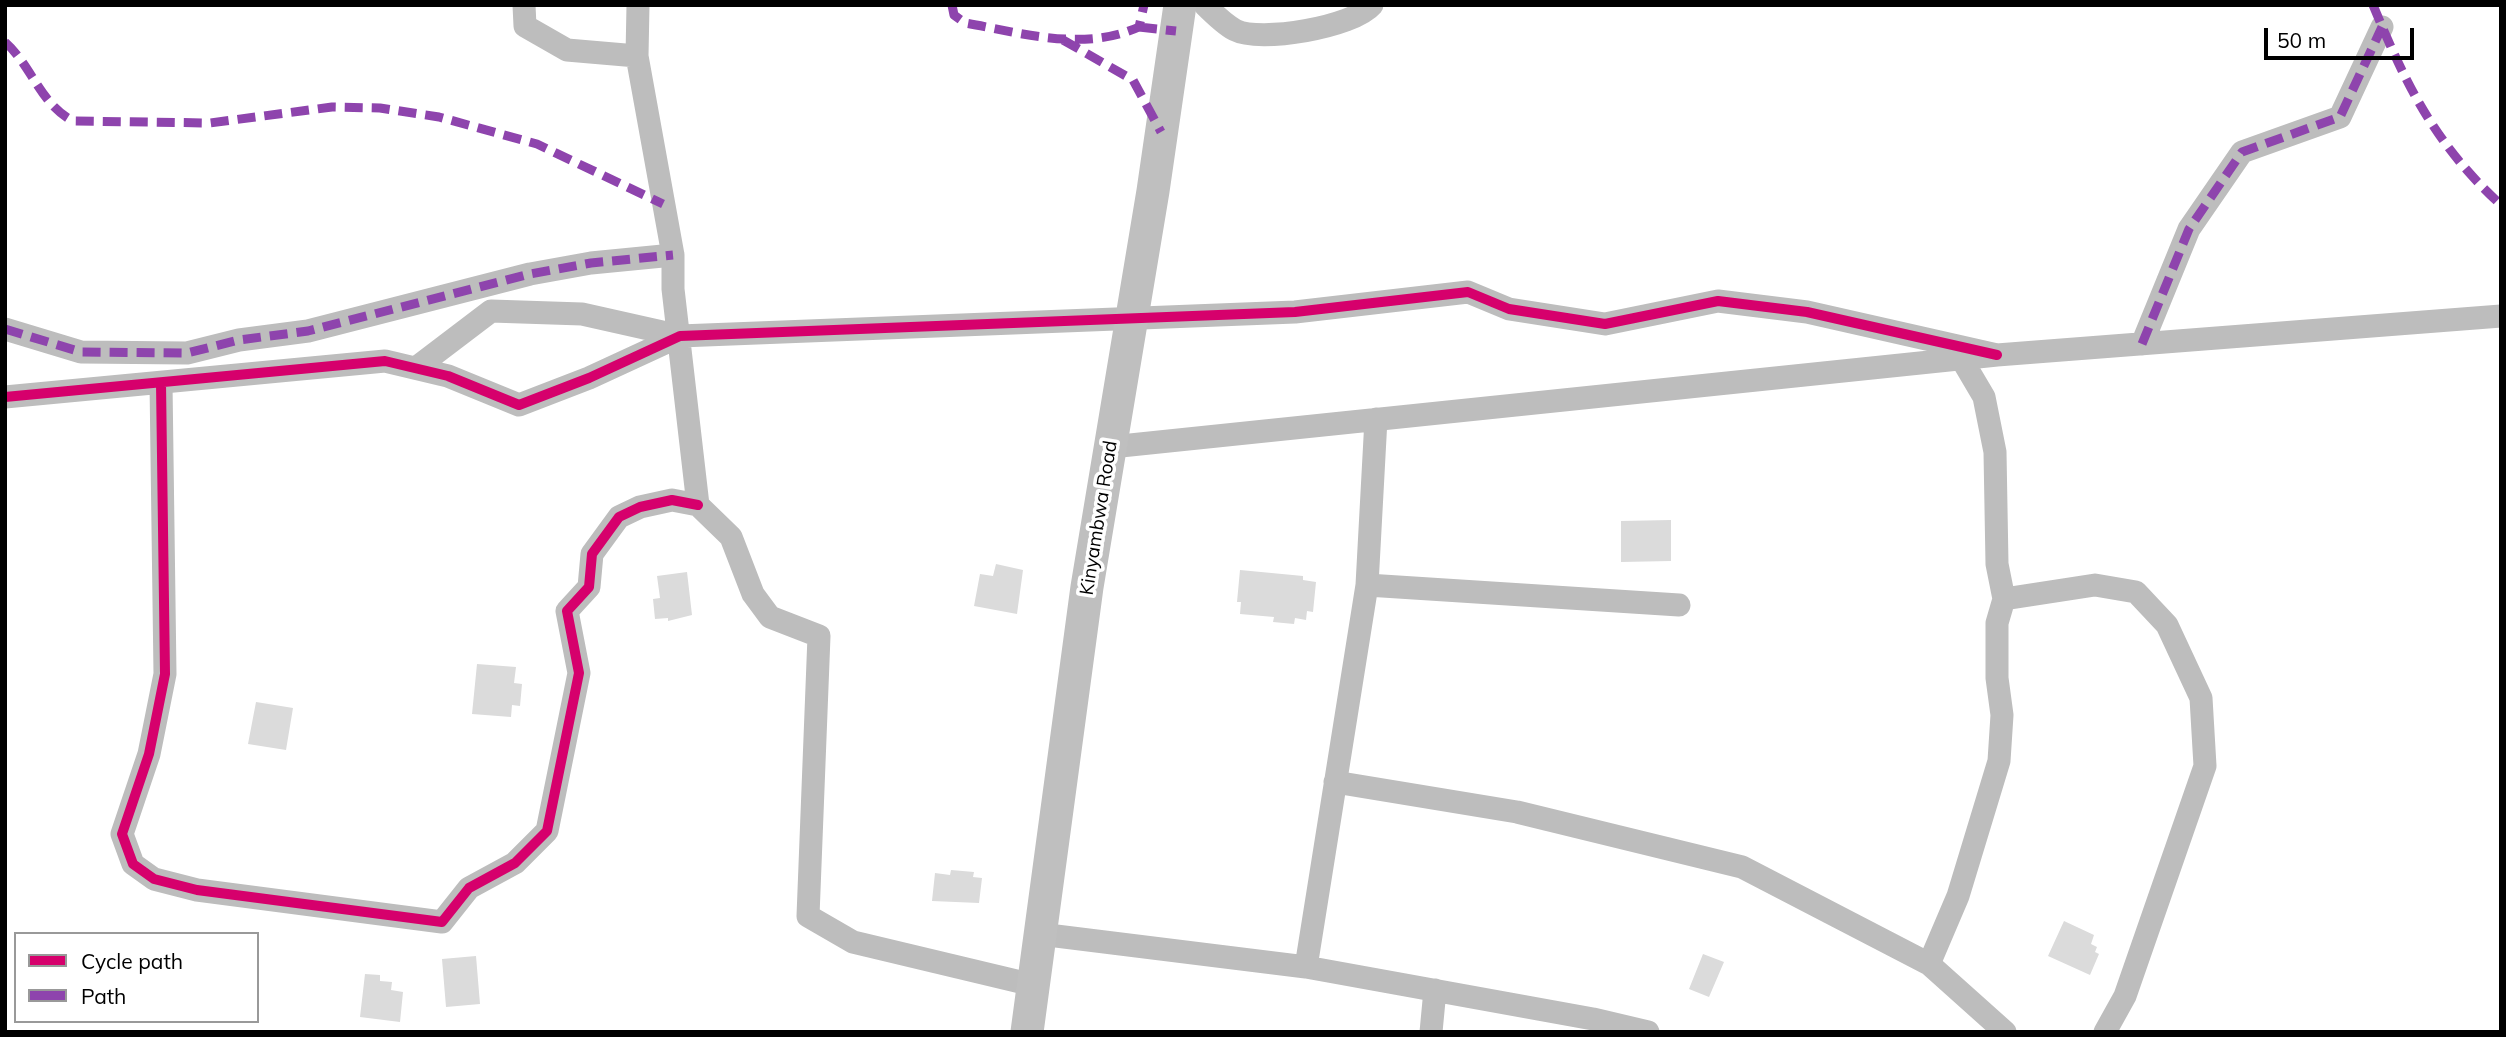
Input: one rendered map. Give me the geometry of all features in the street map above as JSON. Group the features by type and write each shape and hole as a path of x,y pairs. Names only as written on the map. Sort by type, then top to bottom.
{"street":[{"path":"524,5 525,26 567,50 638,56"},
{"path":"638,5 638,56 673,255 673,289 698,505"},
{"name":"Kinyambwa Road","path":"1027,1032 1087,587 1180,5"},
{"path":"1205,5 1236,31 1283,33 1328,27 1364,14 1372,5"},
{"path":"2142,344 2189,229 2242,152 2340,117 2382,27"},
{"path":"5,329 80,352 187,353 239,340 308,331 530,274 591,263 673,255"},
{"path":"416,368 491,311 582,314 680,336 1295,312 1468,292 1509,309 1605,324 1718,301 1807,312 1997,355"},
{"path":"1111,447 1961,358 2501,316"},
{"path":"5,397 385,361 448,376 519,405 589,378 680,336"},
{"path":"1929,964 1958,896 1999,761 2002,715 1997,678 1997,624 2004,599 1997,564 1995,452 1984,397 1961,358"},
{"path":"160,383 165,674 149,754 122,834 133,864 154,879 197,890 442,922 469,888 515,863 547,831 579,673 567,611 589,587 592,554 619,517 640,507 672,500 698,505 731,537 753,594 770,617 819,636 808,916 853,942 1033,985"},
{"path":"1306,967 1367,585 1376,419"},
{"path":"1367,585 1679,605"},
{"path":"2004,599 2095,585 2136,592 2167,625 2201,698 2205,766 2125,996 2105,1032"},
{"path":"1335,782 1517,812 1732,864 1929,964 2005,1032"},
{"path":"1040,934 1306,967 1648,1032"},
{"path":"1431,1032 1435,990"}],"building":[{"path":"1671,520 1671,561 1621,562 1621,521"},
{"path":"996,564 1023,570 1017,614 974,606 980,574 993,576"},
{"path":"1240,570 1303,576 1303,580 1316,582 1313,612 1307,611 1306,620 1295,618 1294,624 1273,622 1274,617 1240,614 1241,602 1237,602"},
{"path":"687,572 692,615 668,621 668,618 655,619 653,599 660,598 657,576"},
{"path":"477,664 516,667 514,683 522,684 520,706 512,705 511,717 472,714"},
{"path":"256,702 293,708 286,750 248,744"},
{"path":"951,870 974,872 973,877 982,878 979,903 932,901 935,873 950,875"},
{"path":"2064,921 2094,935 2091,944 2097,947 2095,952 2099,954 2090,975 2048,956"},
{"path":"1703,954 1724,962 1709,997 1689,989"},
{"path":"476,956 480,1004 446,1007 442,959"},
{"path":"365,974 380,975 380,981 392,982 391,990 403,992 400,1022 360,1017"}],"marked path":[{"path":"952,5 954,15 965,23 1030,35 1074,39 1118,34 1139,27 1144,5"},
{"path":"2373,5 2411,88 2440,137 2501,205"},
{"path":"1139,27 1176,31"},
{"path":"2142,344 2189,229 2242,152 2340,117 2382,27"},
{"path":"1063,40 1133,80 1161,132"},
{"path":"5,42 52,105 73,121 210,123 332,107 380,108 439,117 537,144 663,204"},
{"path":"5,329 81,352 187,353 239,340 308,331 530,274 591,263 673,255"}],"cycle path":[{"path":"5,397 385,361 448,376 519,405 589,378 680,336 1295,312 1468,292 1509,309 1605,324 1718,301 1807,312 1997,355"},
{"path":"161,383 165,674 149,754 122,834 133,864 154,879 197,890 442,922 469,888 515,863 547,831 579,673 567,611 589,587 592,554 619,517 640,507 672,500 698,505"}]}
